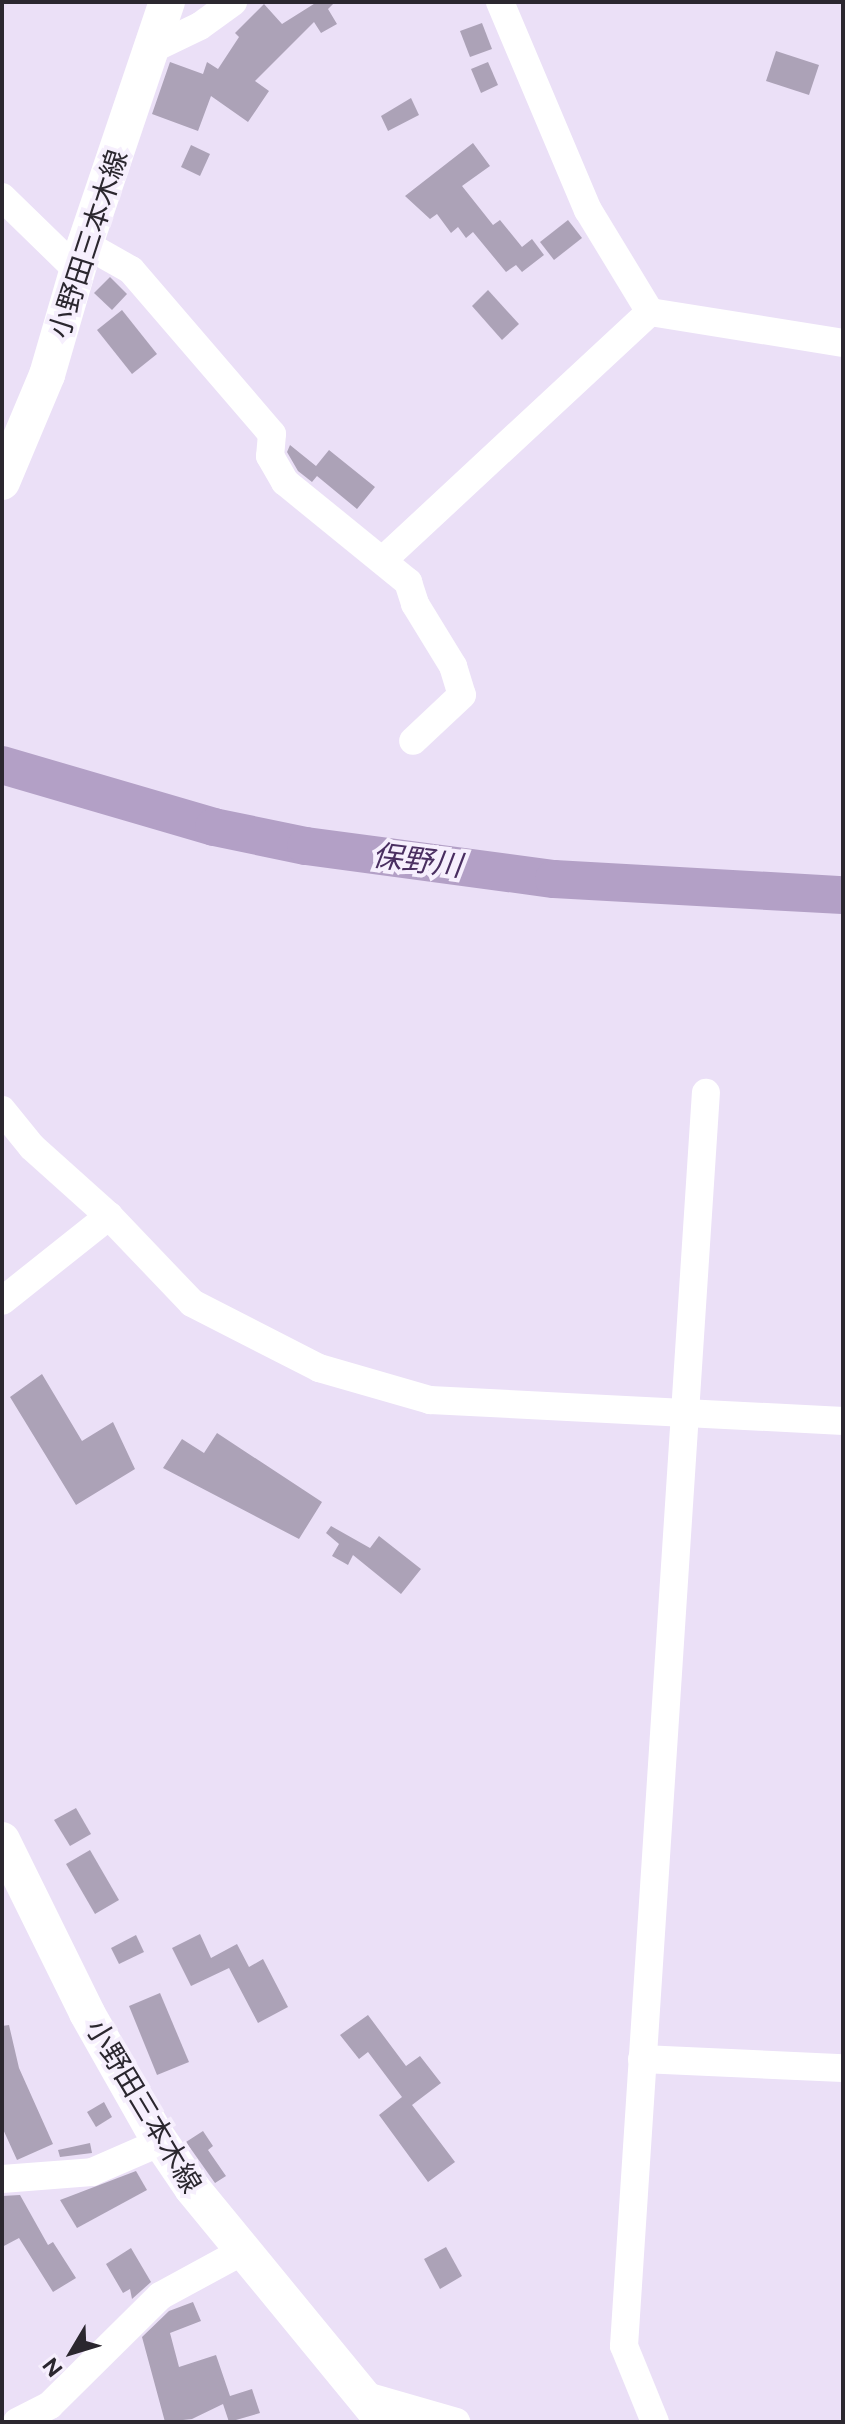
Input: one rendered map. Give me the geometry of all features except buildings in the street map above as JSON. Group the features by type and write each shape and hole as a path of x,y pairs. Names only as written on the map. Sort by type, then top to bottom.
{"main road":[{"name":"小野田三本木線","path":"2,482 47,375 82,257 167,2"},
{"name":"小野田三本木線","path":"2,1840 87,2013 161,2142 243,2251 375,2409"}],"street":[{"path":"152,49 233,2"},
{"path":"500,2 588,210 650,312 843,343"},
{"path":"2,197 82,257 131,270 272,434 270,456 285,482 408,582 453,666 462,695 413,741"},
{"path":"383,560 650,312"},
{"path":"655,2422 624,2346 706,1093"},
{"path":"2,1110 32,1147 109,1216 192,1303 319,1368 430,1400 843,1421"},
{"path":"2,1301 109,1216"},
{"path":"642,2059 843,2068"},
{"path":"2,2179 92,2172 161,2142"},
{"path":"17,2422 50,2405 160,2296 243,2251"},
{"path":"375,2409 456,2422"}],"waterway":[{"name":"保野川","path":"2,765 214,827 306,846 554,879 843,895"}]}
